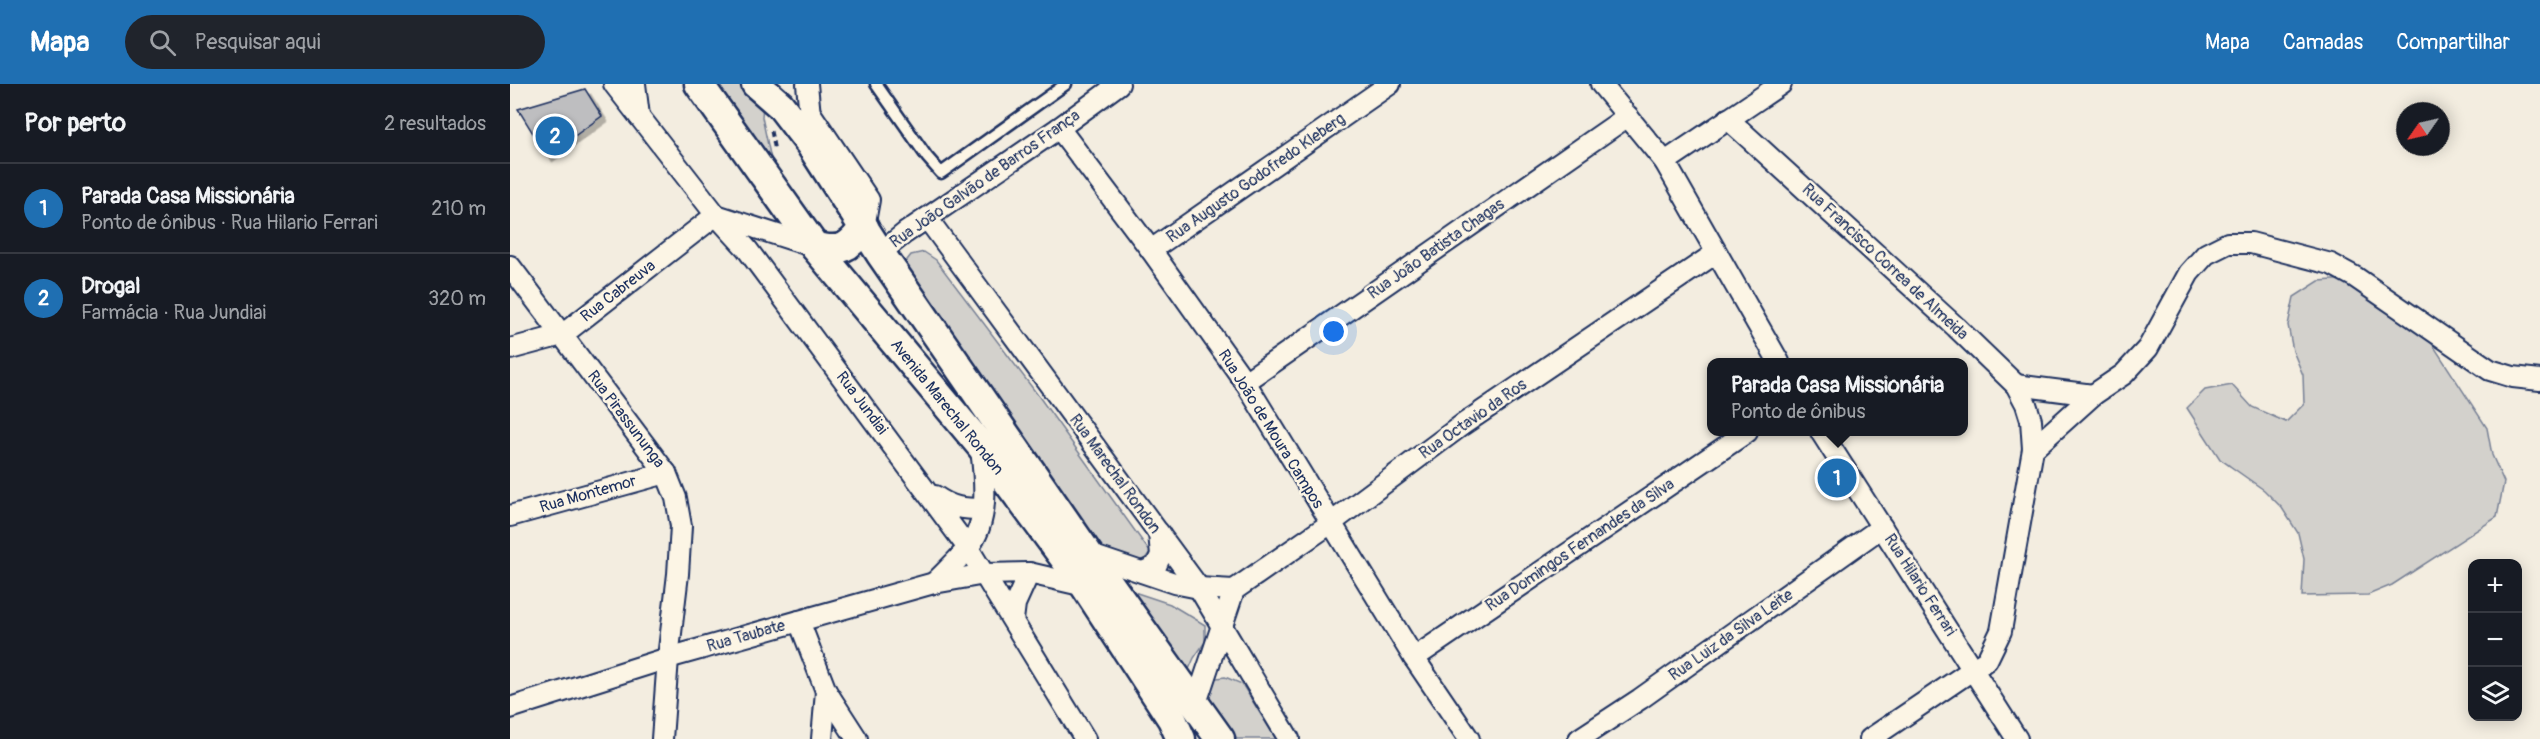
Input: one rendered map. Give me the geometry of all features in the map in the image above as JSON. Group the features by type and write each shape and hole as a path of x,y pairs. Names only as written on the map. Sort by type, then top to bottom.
{"main road":[{"name":"Avenida Marechal Rondon","path":"699,84 822,256 981,446 1085,586 1172,719 1181,739"},
{"name":"Avenida Marechal Rondon","path":"756,84 780,105 810,144 880,253 1088,554 1220,739"},
{"path":"822,256 843,248 855,240 864,226"},
{"path":"822,256 867,260 880,253"}],"street":[{"name":"Rua Jundiai","path":"614,84 716,215 747,249 968,548 1085,739"},
{"path":"635,84 639,116"},
{"path":"807,84 811,114 810,144"},
{"name":"Rua João Galvão de Barros França","path":"880,253 1119,84"},
{"name":"Rua Augusto Godofredo Kleberg","path":"1151,250 1390,84"},
{"path":"1601,84 1665,162 1776,358"},
{"path":"1665,162 1781,84"},
{"path":"811,114 869,200 864,226"},
{"name":"Rua João Batista Chagas","path":"1245,382 1628,116"},
{"name":"Rua Francisco Correa de Almeida","path":"1728,119 1956,327 2016,385 2031,420 2032,449 2001,631 1987,660 1870,739"},
{"name":"Rua João de Moura Campos","path":"1059,128 1151,250 1245,382 1414,658 1469,739"},
{"path":"716,215 822,256"},
{"name":"Rua Cabreuva","path":"510,349 562,334 716,215"},
{"name":"Rua Marechal Rondon","path":"927,218 1199,588 1289,739"},
{"path":"2032,449 2093,395 2124,374 2148,348 2189,273 2206,254 2228,243 2251,243 2331,264 2355,277 2490,370 2513,377 2540,380"},
{"name":"Rua Octavio da Ros","path":"1234,590 1331,523 1462,425 1716,253"},
{"name":"Rua Pirassununga","path":"510,266 666,473 676,498 681,526 662,739"},
{"path":"2016,385 2093,395"},
{"name":"Rua Domingos Fernandes da Silva","path":"1414,658 1741,436"},
{"name":"Rua Hilario Ferrari","path":"1824,436 2018,739"},
{"path":"934,583 968,548 978,531 986,485 981,446"},
{"name":"Rua Montemor","path":"510,516 666,473"},
{"path":"927,491 950,506 960,509 983,509"},
{"name":"Rua Luiz da Silva Leite","path":"1579,739 1640,699 1882,527"},
{"path":"1143,572 1156,566 1161,555 1159,533"},
{"path":"1088,554 1174,583 1199,588 1234,590 1195,706"},
{"path":"1013,620 1015,604 1029,573"},
{"name":"Rua Taubate","path":"510,708 668,658 934,583 986,574 1029,573 1085,586"},
{"path":"799,621 826,691 857,739"},
{"path":"822,739 826,691"}],"lane":[{"path":"876,84 927,157 941,173 1066,84"}],"path":[{"path":"775,155 769,117 780,105"}],"shaded area":[{"path":"708,84 741,84 763,105 762,117 776,183"},
{"path":"924,252 936,260 1040,398 1150,552 1143,562 1100,548 900,269 911,255"},
{"path":"2348,279 2405,302 2487,428 2492,455 2504,482 2497,517 2392,585 2368,595 2302,596 2304,559 2298,533 2282,508 2264,490 2220,459 2187,408 2205,390 2232,385 2252,407 2286,422 2304,404 2303,375 2293,351 2288,325 2294,297 2319,281"},
{"path":"1128,590 1170,604 1205,625 1205,642 1186,676"},
{"path":"1225,677 1242,684 1276,739 1229,739 1201,699 1208,679"}],"building":[{"path":"585,89 602,116 547,156 518,109"}],"place":[{"name":"Drogal","path":"555,136"},
{"name":"Parada Casa Missionária","path":"1837,478"}]}
